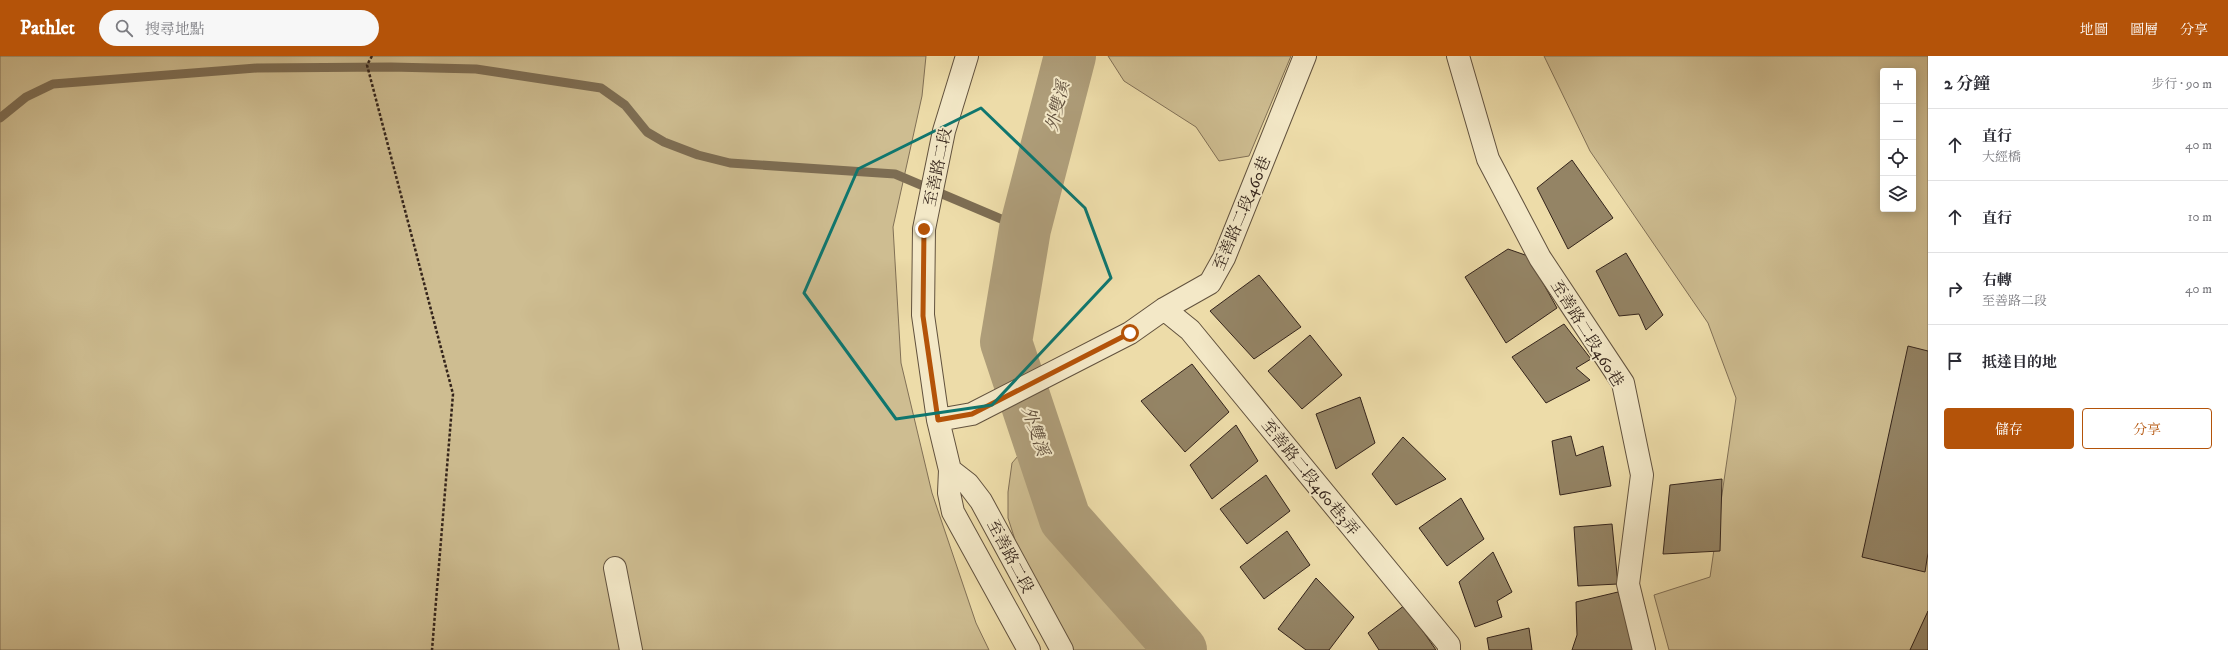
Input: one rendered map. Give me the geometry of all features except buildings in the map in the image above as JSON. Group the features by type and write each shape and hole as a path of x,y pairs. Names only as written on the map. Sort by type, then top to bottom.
{"street":[{"name":"至善路二段","path":"967,56 944,131 924,229 923,316 938,420 950,470 949,493 953,512 1029,650"},
{"name":"至善路二段460巷","path":"938,420 972,414 1130,333 1164,309 1210,283 1224,258 1305,56"},
{"name":"至善路二段460巷","path":"1458,56 1488,159 1540,258 1623,383 1642,475 1628,584 1644,650"},
{"name":"至善路二段460巷3弄","path":"1164,309 1190,330 1444,638 1449,645 1449,650"},
{"name":"至善路二段","path":"950,470 968,484 981,501 1062,650"},
{"path":"615,568 631,650"}],"path":[{"path":"372,56 367,65 453,394 432,650"}],"highlighted area":[{"path":"981,108 1085,208 1111,278 992,405 896,419 804,293 858,169"}],"shaded area":[{"path":"0,56 926,56 922,96 893,227 901,363 932,493 976,623 989,650 0,650"},
{"path":"1108,56 1291,56 1249,156 1219,161 1196,127 1124,81"},
{"path":"1544,56 1928,56 1928,650 1669,650 1654,595 1710,577 1736,398 1708,323 1590,151"},
{"path":"1027,454 1034,464 1039,493 1047,519 1154,650 1068,650 1017,546 1008,518 1008,492 1012,463 1018,456"}],"waterway":[{"name":"外雙溪","path":"1070,56 1025,229 1006,342 1065,519 1181,650"},
{"path":"0,118 26,97 53,84 257,68 391,67 476,69 601,88 625,105 647,132 664,142 698,155 730,163 895,174 1025,229"}],"route":[{"path":"924,229 923,316 938,420 972,414 1130,333"}]}
